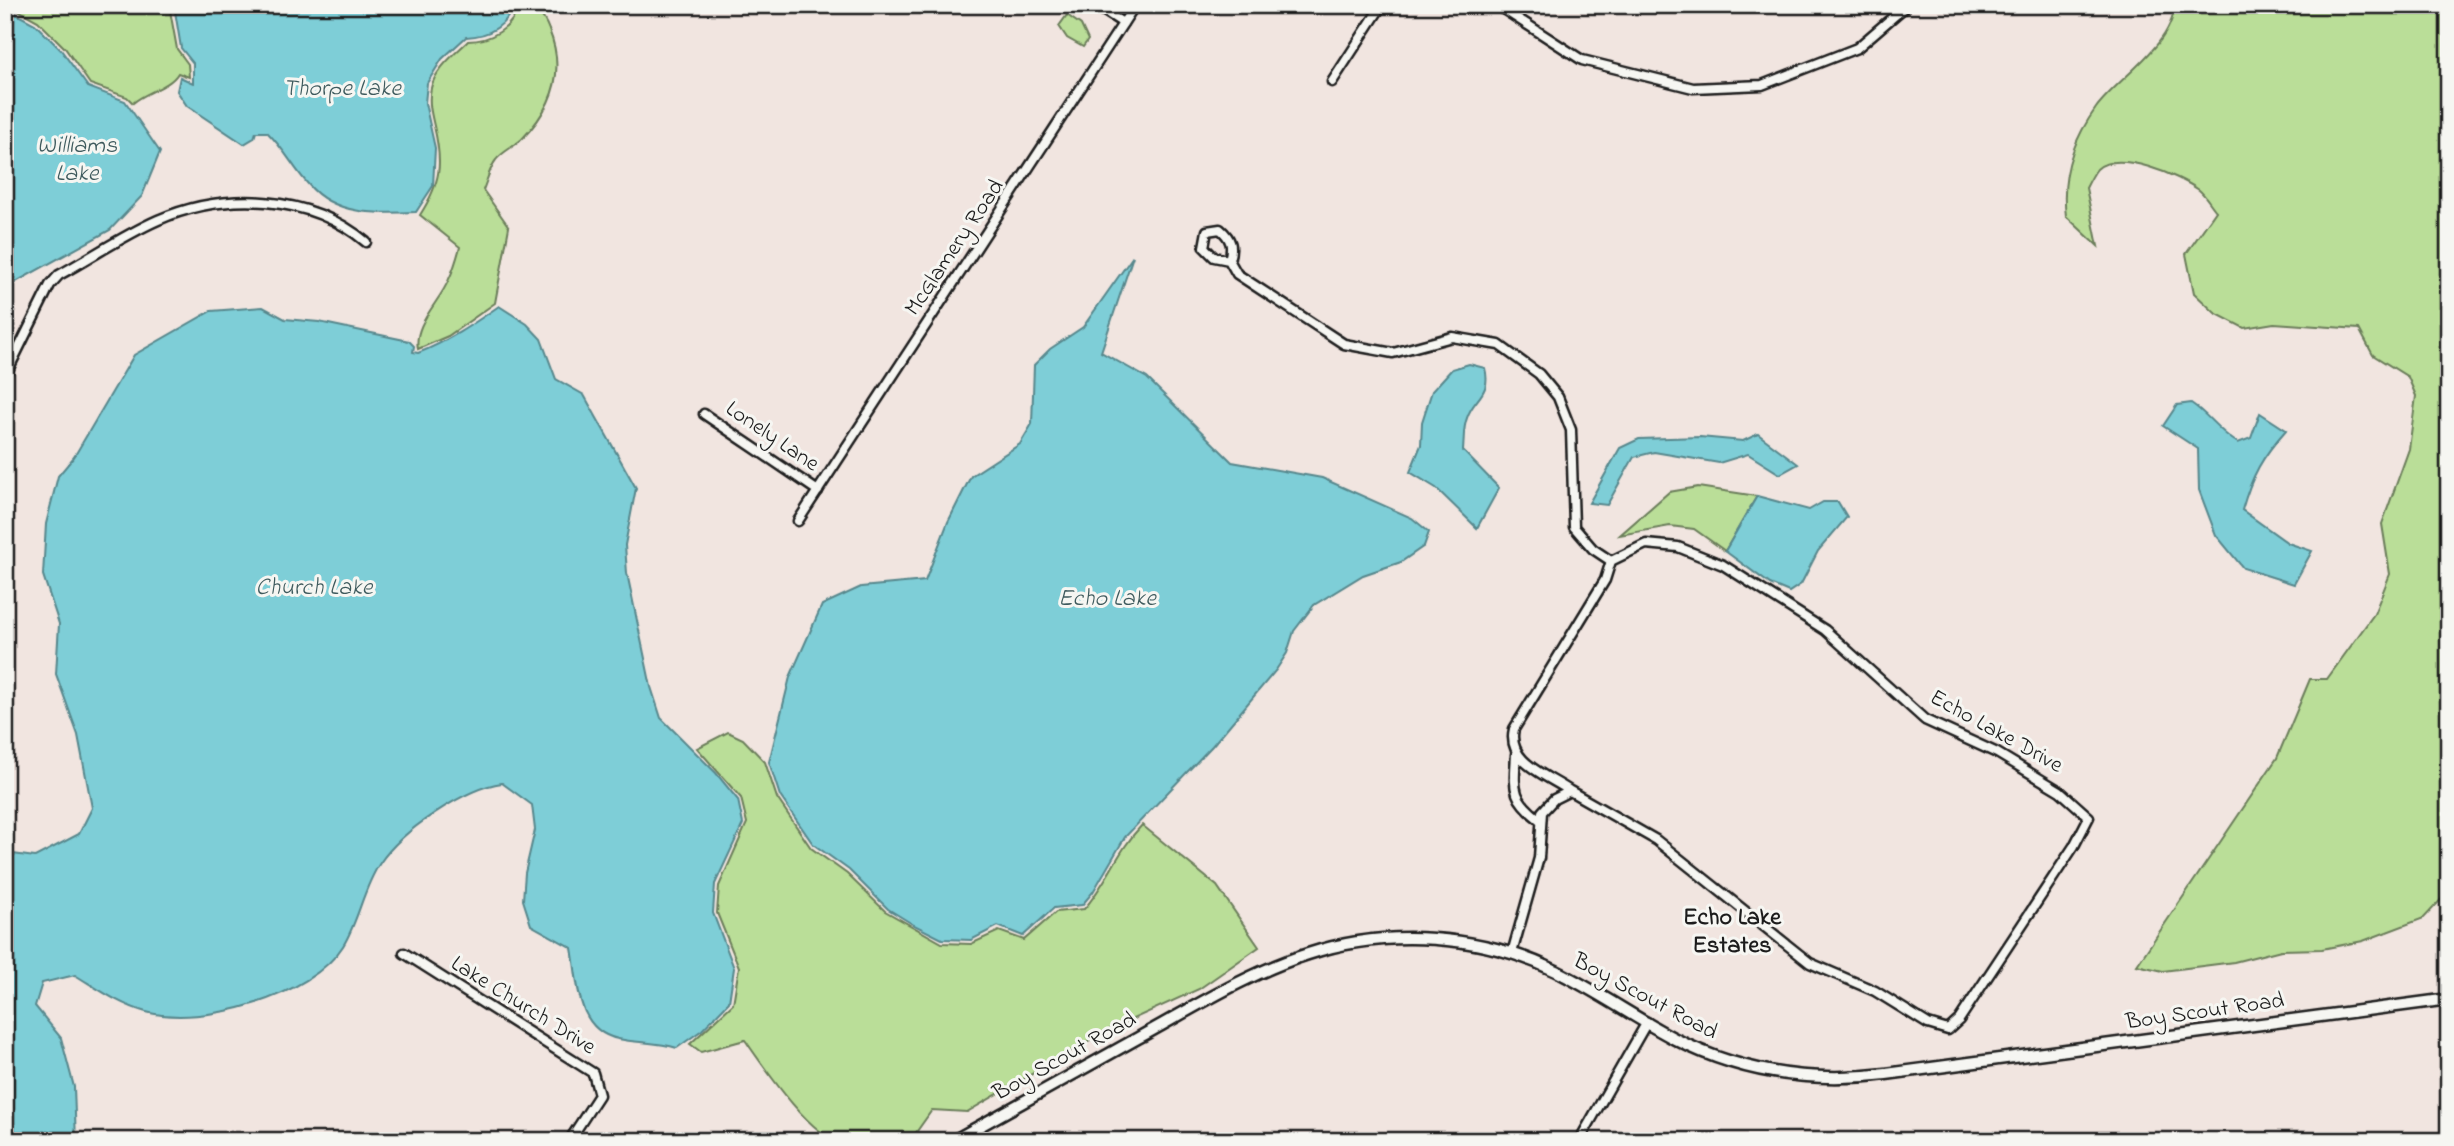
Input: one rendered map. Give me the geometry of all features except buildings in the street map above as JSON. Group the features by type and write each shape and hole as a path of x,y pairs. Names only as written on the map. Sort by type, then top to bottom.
{"street":[{"path":"1095,5 1123,23"},
{"name":"McGlamery Road","path":"798,521 1135,5"},
{"path":"1332,82 1382,5"},
{"path":"1497,5 1582,60 1693,88 1762,85 1857,47 1907,5"},
{"path":"5,376 50,285 59,275 158,220 236,200 276,204 338,220 366,242"},
{"path":"1229,260 1237,274 1344,344 1393,353 1452,337 1499,345 1539,374 1558,397 1571,430 1574,527 1593,549 1611,561 1605,580 1520,717 1511,741 1516,754 1514,781 1520,805 1540,820"},
{"name":"Lonely Lane","path":"704,414 818,491"},
{"name":"Echo Lake Drive","path":"1516,754 1656,841 1810,963 1875,991 1928,1024 1948,1030 1959,1020 2074,846 2089,817 2060,791 1997,753 1925,720 1825,630 1725,566 1678,547 1646,544 1611,561"},
{"path":"1512,953 1539,858 1540,820 1548,803 1570,790"},
{"name":"Boy Scout Road","path":"953,1141 1236,985 1308,954 1359,942 1412,938 1453,941 1512,953 1557,971 1694,1048 1733,1063 1794,1076 1841,1078 2449,999"},
{"name":"Lake Church Drive","path":"404,953 593,1073 598,1095 569,1141"},
{"path":"1579,1141 1647,1022"}],"green space":[{"path":"9,5 169,5 177,49 188,64 189,77 178,73 169,82 133,103 127,97 90,84 65,48 38,21"},
{"path":"518,5 534,9 544,19 554,45 556,74 548,102 541,115 522,139 496,160 483,190 509,227 495,303 448,336 418,349 419,331 445,288 460,247 420,215 436,182 439,162 430,102 433,81 441,68 468,41 484,39 506,27"},
{"path":"2174,5 2375,5 2383,9 2386,5 2449,5 2449,891 2424,918 2363,941 2322,949 2281,950 2234,962 2163,971 2137,965 2277,758 2310,679 2327,679 2374,614 2390,574 2382,524 2409,449 2416,396 2408,377 2373,355 2359,329 2274,323 2244,328 2215,313 2194,293 2186,254 2216,211 2199,190 2178,178 2133,163 2107,164 2097,169 2086,188 2098,246 2066,216 2067,173 2081,133 2105,97 2155,47 2172,19"},
{"path":"1067,15 1081,25 1088,40 1083,47 1067,38 1059,26"},
{"path":"1698,487 1757,496 1725,551 1694,529 1670,526 1620,535 1669,492"},
{"path":"728,732 743,739 765,762 777,798 811,848 847,874 885,911 942,943 971,944 999,931 1024,940 1056,912 1084,909 1142,825 1217,886 1259,947 1199,989 1102,1033 967,1112 932,1110 910,1141 840,1141 815,1127 801,1114 745,1040 701,1052 690,1044 733,1004 739,967 717,913 719,886 747,823 741,798 697,748"}],"water":[{"name":"Thorpe Lake","path":"174,5 514,5 511,13 495,29 482,35 466,37 442,59 427,83 425,103 435,148 433,186 416,212 387,213 358,211 331,202 308,184 267,132 256,132 254,138 244,144 187,106 177,91 180,77 193,83 193,63 181,48"},
{"name":"Williams Lake","path":"5,8 35,24 61,50 88,87 125,101 160,152 142,196 110,230 5,288"},
{"name":"Echo Lake","path":"1133,256 1101,352 1147,378 1232,462 1322,478 1412,518 1429,532 1424,546 1401,562 1363,575 1314,605 1294,631 1287,653 1276,670 1212,746 1125,837 1093,892 1082,905 1054,908 1023,936 998,926 971,940 942,939 888,909 849,870 813,844 780,796 769,762 790,677 822,605 861,587 925,581 948,522 971,476 1020,444 1032,424 1034,365 1050,349 1083,327"},
{"name":"Church Lake","path":"499,306 527,324 541,339 556,379 584,395 636,488 625,545 627,573 651,687 661,718 716,773 738,800 743,824 715,884 713,913 734,968 729,1002 702,1030 677,1048 618,1039 604,1034 594,1026 578,989 572,948 531,925 523,900 525,873 535,830 532,805 502,783 470,793 453,802 403,838 374,873 343,946 328,964 307,980 282,993 225,1011 170,1016 127,1005 75,975 42,983 35,1006 61,1038 74,1087 76,1141 5,1141 5,845 13,854 35,857 79,834 92,808 78,735 56,674 59,624 43,575 46,524 58,476 74,457 134,355 211,311 263,307 285,319 319,322 409,341 414,346 413,352 418,353 450,338"},
{"path":"1469,364 1485,368 1486,384 1466,422 1463,451 1499,488 1477,528 1436,488 1410,472 1421,445 1422,422 1432,391 1452,369"},
{"path":"2191,403 2238,443 2251,438 2260,413 2286,430 2259,467 2242,510 2288,543 2312,551 2294,584 2243,568 2216,535 2199,490 2198,449 2163,426 2177,405"},
{"path":"1758,434 1798,464 1780,474 1748,454 1719,463 1654,452 1634,457 1607,505 1589,503 1620,448 1639,439 1700,437 1743,441"},
{"path":"1757,496 1809,510 1823,502 1838,502 1847,517 1818,551 1801,584 1789,592 1770,584 1725,551"}],"district":[{"name":"Echo Lake Estates","path":"1732,932"}]}
